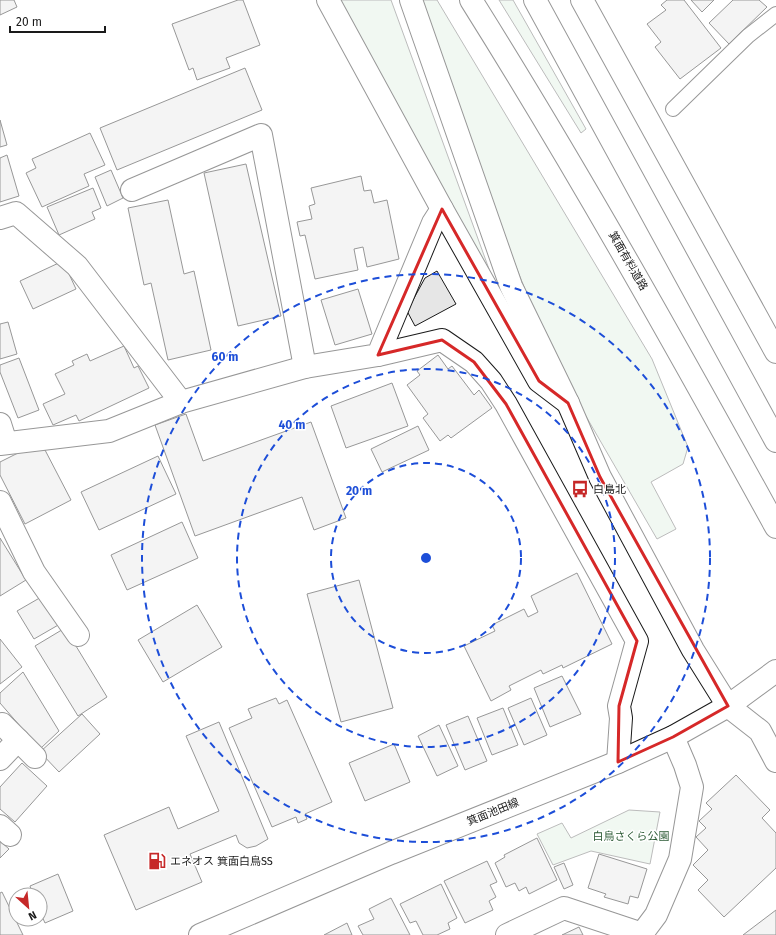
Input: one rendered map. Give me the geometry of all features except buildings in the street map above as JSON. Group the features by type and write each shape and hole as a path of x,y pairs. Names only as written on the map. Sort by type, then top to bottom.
{"main road":[{"path":"328,0 442,209 539,380 568,403"},
{"path":"411,0 511,286 568,403 600,477 693,650 728,706 760,731 776,761"},
{"name":"箕面有料道路","path":"471,0 612,232 668,330 776,527"},
{"path":"534,0 776,441"},
{"path":"585,1 776,352"},
{"path":"132,190 261,135 305,367"},
{"path":"378,355 433,223 442,209"},
{"path":"0,218 16,213 77,266 181,402"},
{"path":"2,437 109,431 181,402 305,367 378,355 442,340 474,362 491,381 506,404 636,641 619,706 621,718 618,762"},
{"path":"0,502 34,572 78,635"},
{"name":"箕面池田線","path":"200,935 391,853 618,762 673,737 728,706 776,671"},
{"path":"2,724 35,757"},
{"path":"507,935 564,908 643,933 656,915 680,858 692,787 686,765 673,737"},
{"path":"0,759 18,740"}],"lane":[{"path":"674,109 748,36 776,14"}],"highlighted area":[{"path":"442,209 539,381 568,403 600,477 728,706 673,737 618,762 619,706 637,641 506,404 474,362 442,340 378,355"}],"green space":[{"path":"336,0 391,0 489,269 486,271"},
{"path":"420,0 437,0 652,359 688,447 683,464 651,482 676,529 657,539 572,392 528,297 491,203"},
{"path":"499,0 513,0 586,129 581,133"},
{"name":"白鳥さくら公園","path":"629,810 660,812 650,864 591,851 553,865 537,834 562,823 571,838"}],"place":[{"name":"白島北","path":"580,489"},
{"name":"エネオス 箕面白鳥SS","path":"157,861"}]}
